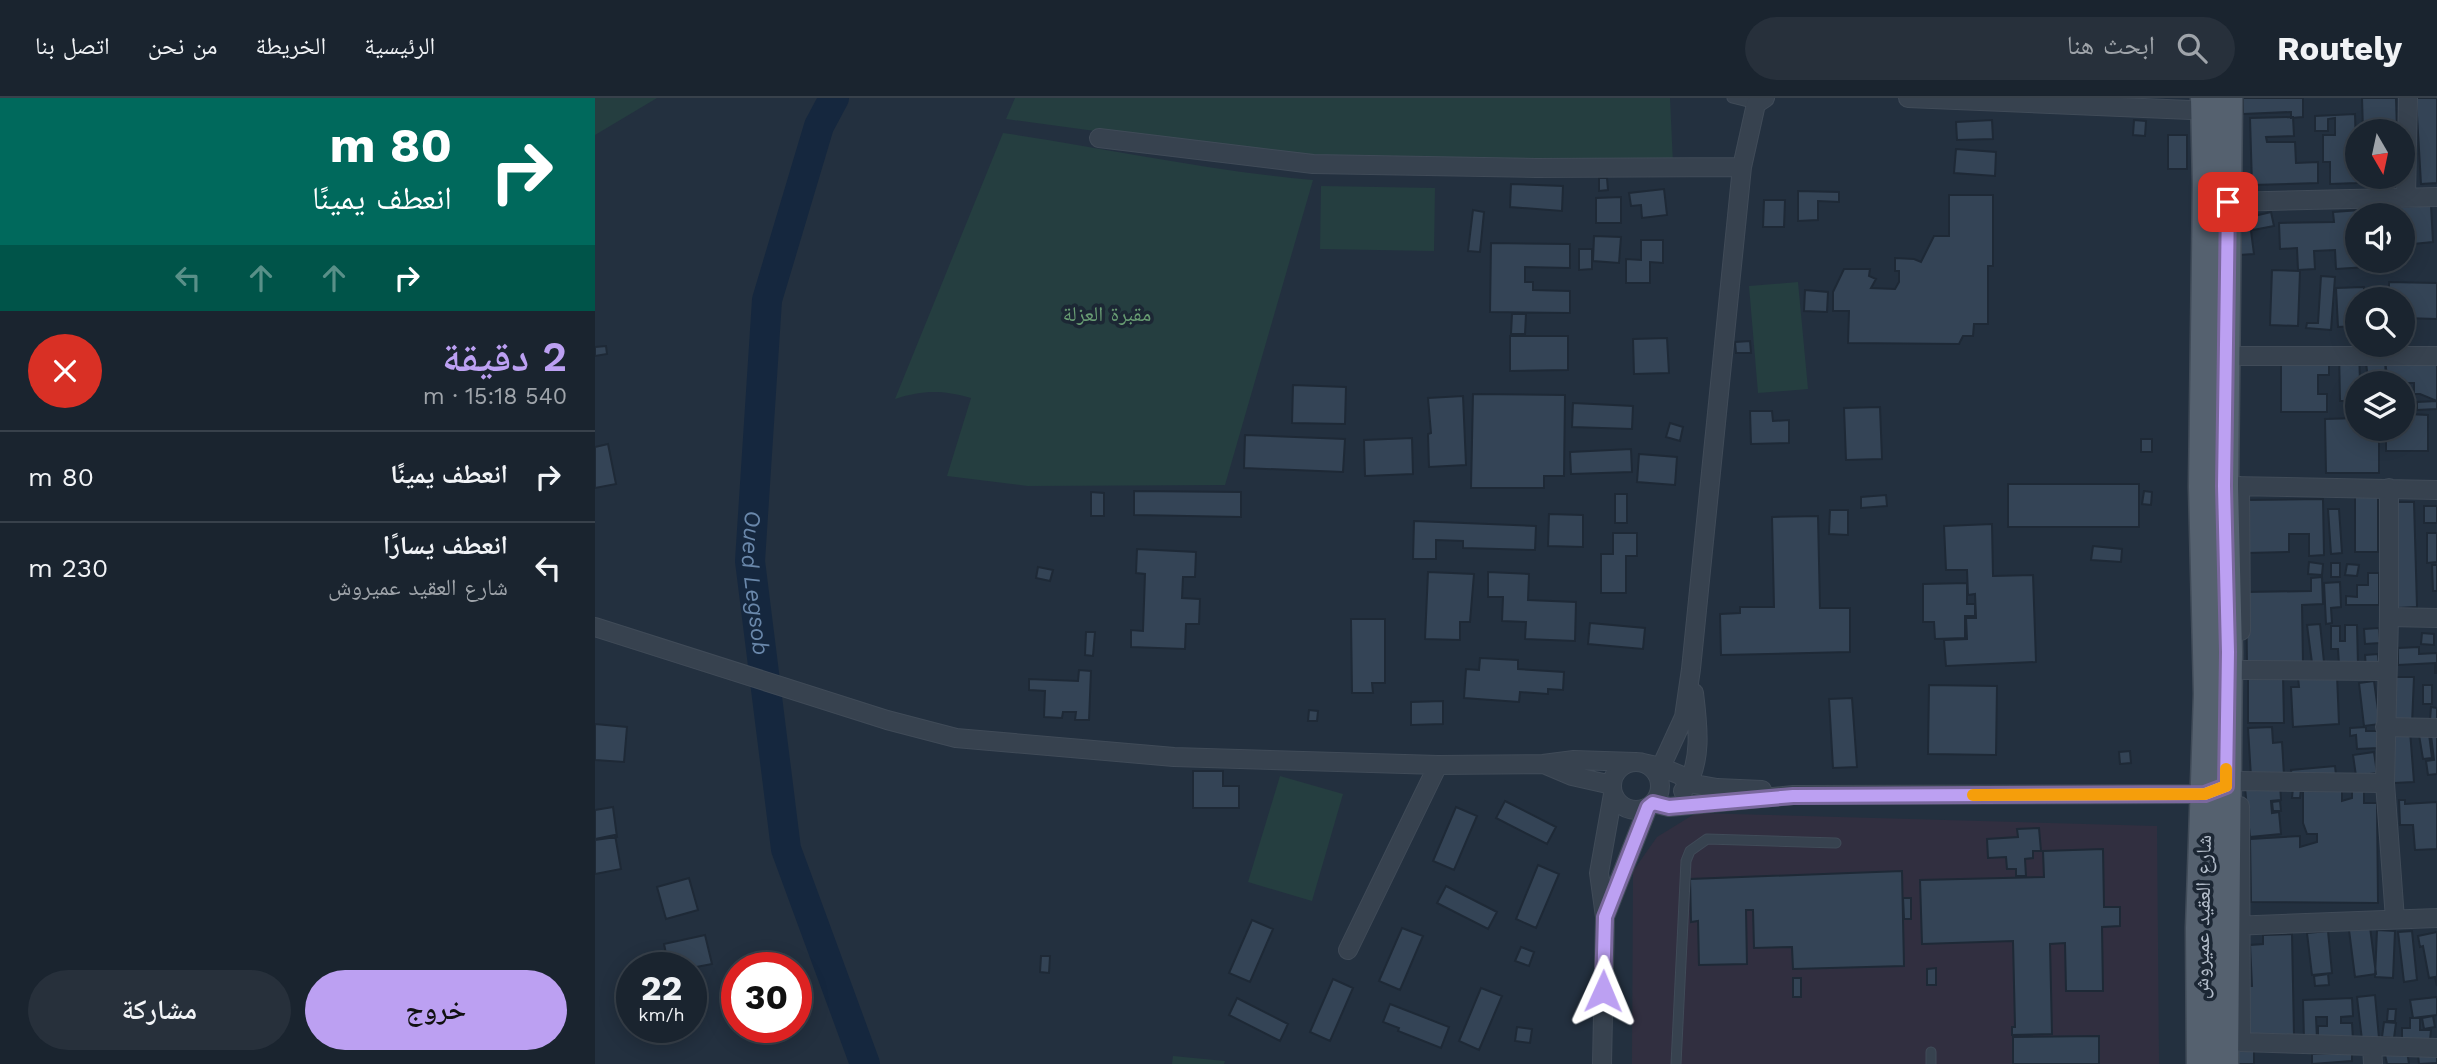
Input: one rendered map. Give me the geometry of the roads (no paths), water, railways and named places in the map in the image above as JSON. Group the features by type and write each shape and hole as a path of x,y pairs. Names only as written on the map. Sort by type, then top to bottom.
{"main road":[{"name":"شارع العقيد عميروش","path":"2216,104 2228,202 2222,486"},
{"name":"شارع العقيد عميروش","path":"2216,104 2207,253 2222,486 2228,652 2222,927 2230,1049"},
{"name":"شارع العقيد عميروش","path":"2201,1064 2222,927"}],"street":[{"path":"1908,98 2216,104"},
{"path":"2406,197 2408,98"},
{"path":"1646,764 1684,717 1742,167 1761,101"},
{"path":"1099,138 1313,164 1536,169 1742,167"},
{"path":"2228,202 2437,197"},
{"path":"2226,356 2437,356"},
{"path":"2223,787 2241,670 2222,486 2437,490"},
{"path":"2389,488 2385,783 2395,919"},
{"path":"2389,617 2437,618"},
{"path":"595,626 887,720 956,738 1161,756 1437,765 1543,764 1574,760 1646,764 1680,775 1689,783 1717,788 1763,790 1793,796"},
{"path":"1657,806 1689,783 1694,768 1697,723 1691,669"},
{"path":"2241,670 2387,671"},
{"path":"2385,727 2437,728"},
{"path":"1543,764 1613,789"},
{"path":"1602,1064 1605,917 1599,873 1616,772 1622,767 1646,764 1660,780 1657,806 1605,917"},
{"path":"1348,950 1437,765"},
{"path":"1613,789 1616,800 1635,810 1793,796 2385,783"},
{"path":"2222,927 2437,918"},
{"path":"2230,1049 2373,1055 2437,1048"}],"lane":[{"path":"1732,98 1761,101"},
{"path":"1676,1064 1686,861 1690,851 1707,839 1836,843"},
{"path":"1931,1052 1931,1064"}],"waterway":[{"name":"Oued Legsob","path":"834,98 819,126 767,300 750,561 786,849 865,1064"}],"park label":[{"name":"مقبرة العزلة","path":"1107,313"}]}
